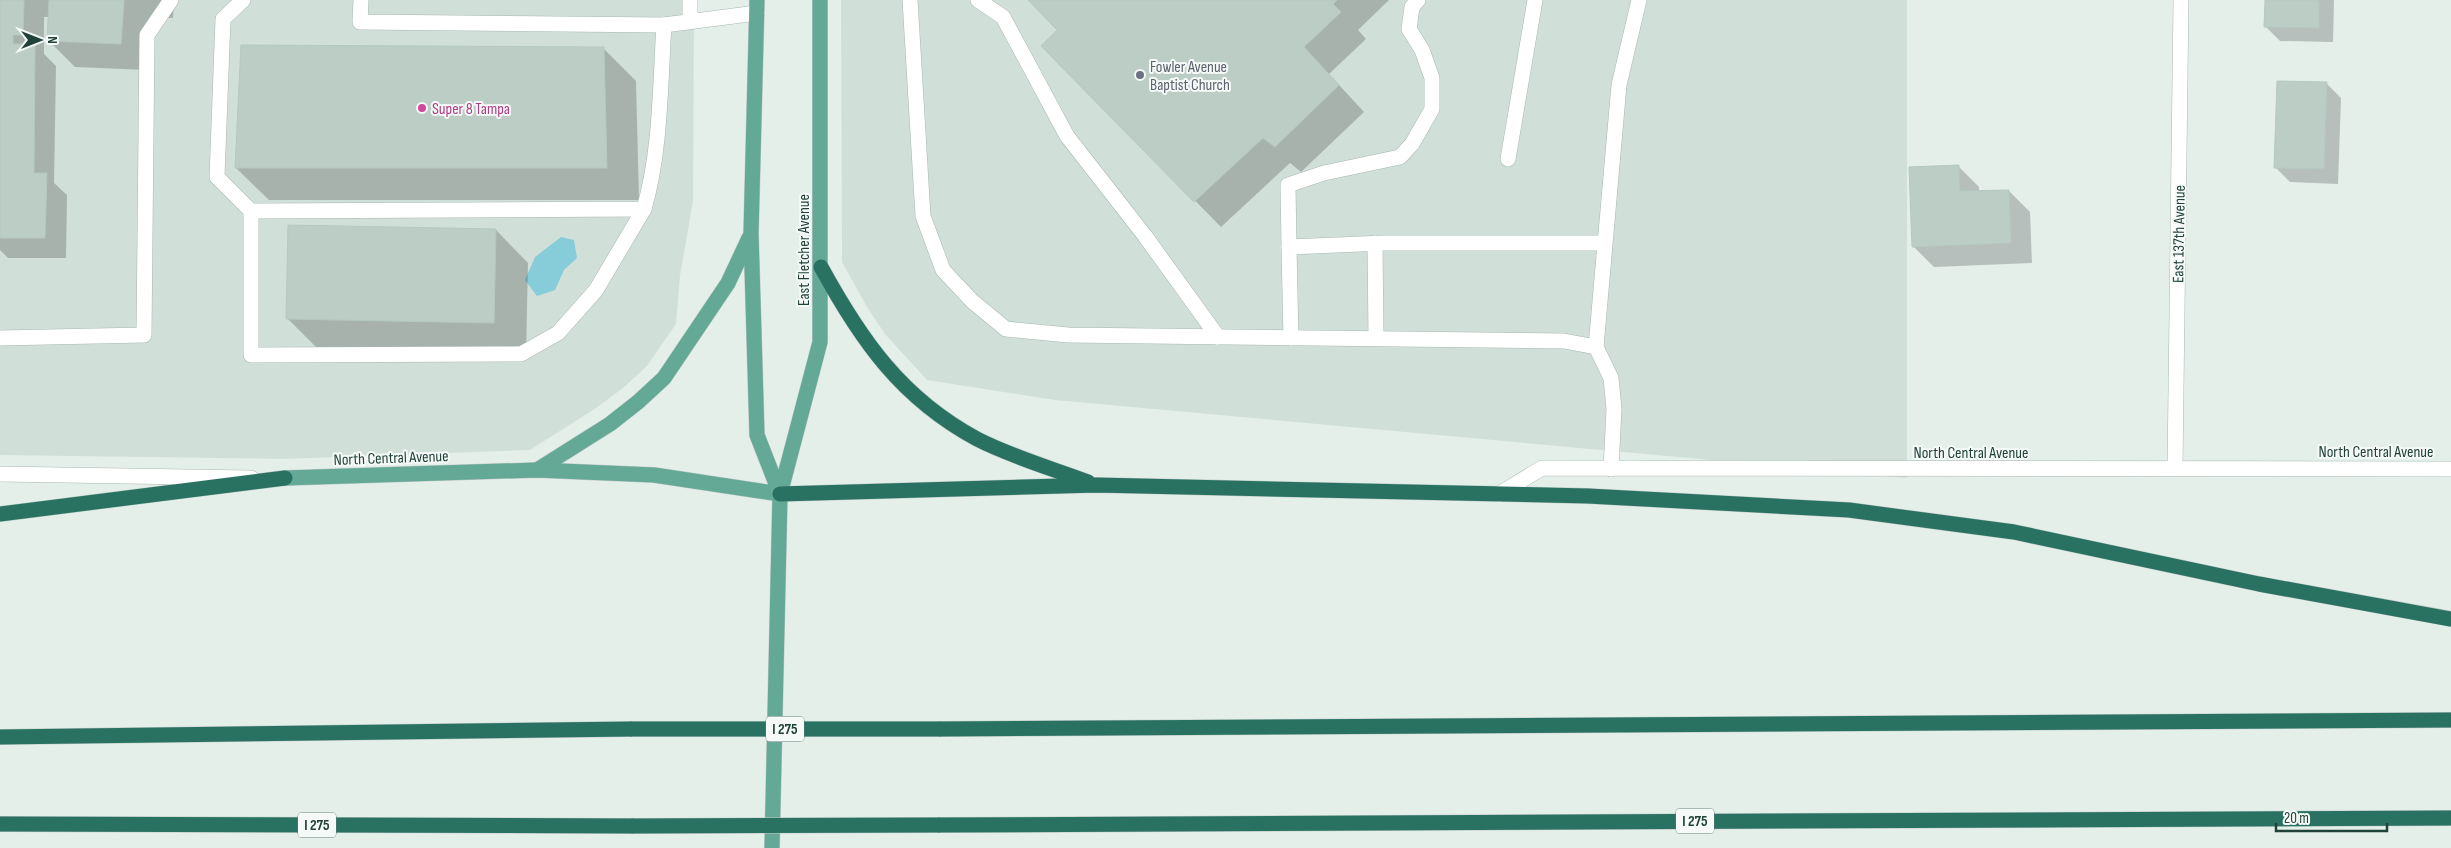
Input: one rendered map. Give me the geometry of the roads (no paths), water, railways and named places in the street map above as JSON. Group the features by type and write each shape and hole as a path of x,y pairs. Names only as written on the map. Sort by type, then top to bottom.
{"highway":[{"path":"821,266 847,315 867,344 895,378 924,404 978,440 1005,452 1096,484"},
{"path":"0,514 285,478"},
{"path":"780,494 1096,484 1499,494 1763,504 1849,510 2014,532 2260,584 2451,619"},
{"name":"I 275","path":"0,737 632,730 939,730 2451,720"},
{"name":"I 275","path":"0,824 633,826 2451,818"}],"main road":[{"name":"East Fletcher Avenue","path":"772,848 780,494 820,342 820,0"},
{"name":"East Fletcher Avenue","path":"757,7 751,234 757,435 780,494"},
{"path":"537,470 610,424 664,378 728,283 751,234"},
{"name":"North Central Avenue","path":"285,478 537,470 654,475 780,494"}],"street":[{"path":"0,338 144,335 147,35 171,0"},
{"path":"243,0 223,20 216,177 250,211 250,355 521,354 558,333 596,290 644,210 651,185 655,155 664,25"},
{"path":"360,0 360,22 664,25 757,7"},
{"path":"690,0 690,20"},
{"path":"910,0 924,216 943,270 972,301 1006,329 1068,335 1564,341 1596,347"},
{"path":"978,0 1003,17 1067,136 1218,337"},
{"path":"1291,338 1288,185 1324,173 1400,157 1412,144 1432,109 1432,78 1422,50 1409,29 1412,7 1418,0"},
{"path":"1508,159 1535,0"},
{"path":"1611,469 1614,409 1611,378 1596,347 1619,85 1639,0"},
{"name":"East 137th Avenue","path":"2175,468 2180,0"},
{"path":"250,211 644,210"},
{"path":"1289,247 1375,244 1604,244"},
{"path":"1375,244 1376,338"},
{"name":"North Central Avenue","path":"1499,494 1542,468 1967,470 2175,468 2451,469"},
{"name":"North Central Avenue","path":"0,474 285,478"}],"water":[{"path":"561,237 574,240 577,258 564,270 555,290 537,296 525,280 535,257"}],"place":[{"name":"Fowler Avenue Baptist Church","path":"1140,75"},
{"name":"Super 8 Tampa","path":"422,108"}]}
